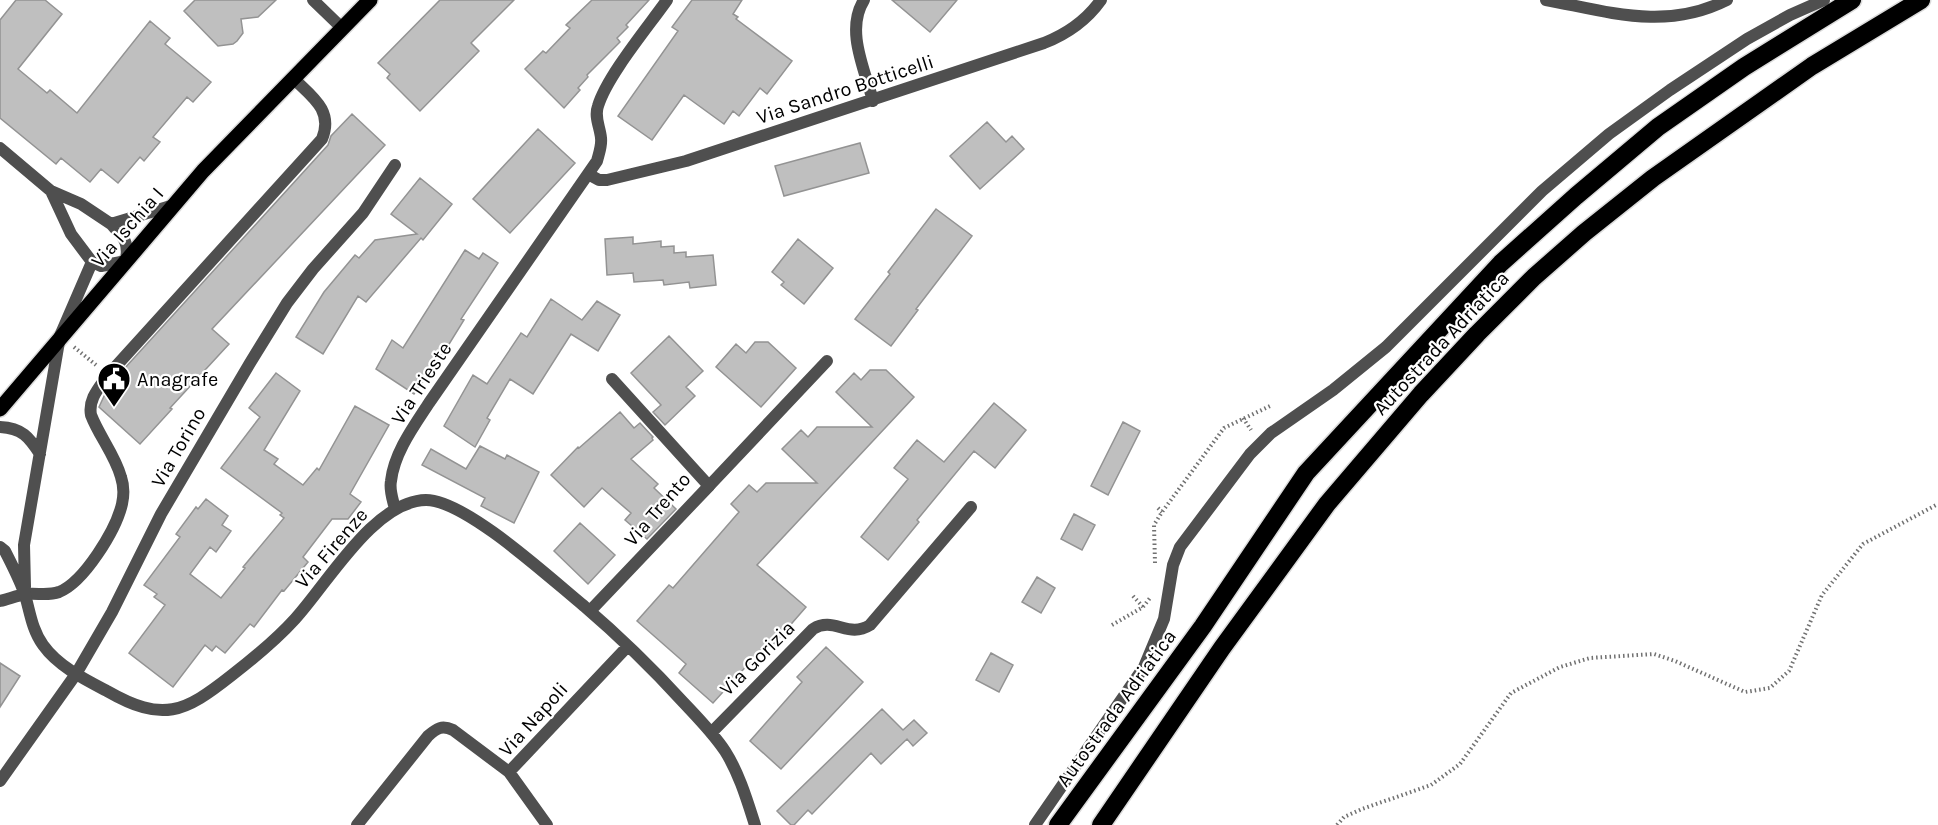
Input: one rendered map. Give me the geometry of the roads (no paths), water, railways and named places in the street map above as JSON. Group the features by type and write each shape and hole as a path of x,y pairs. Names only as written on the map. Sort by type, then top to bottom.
{"highway":[{"name":"Autostrada Adriatica","path":"1058,825 1203,626 1306,473 1502,263 1576,195 1658,127 1744,67 1852,0"},
{"name":"Autostrada Adriatica","path":"1101,825 1222,648 1327,504 1421,394 1477,334 1534,277 1584,233 1653,178 1812,66 1921,0"}],"main road":[{"name":"Via Ischia I","path":"0,409 174,205 370,0"}],"street":[{"path":"313,0 342,28"},
{"path":"588,174 597,161 602,141 597,119 599,102 667,0"},
{"path":"864,0 857,15 856,29 859,52 873,101"},
{"name":"Via Sandro Botticelli","path":"588,174 599,180 607,180 686,161 873,101 1054,39 1080,23 1101,0"},
{"path":"1546,0 1660,18 1698,13 1726,0"},
{"path":"1035,825 1148,659 1164,619 1173,565 1180,547 1255,448 1283,424 1333,390 1386,347 1542,191 1618,127 1679,83 1747,39 1790,15 1824,0"},
{"path":"0,601 25,594 49,594 61,591 70,585 87,568 117,519 124,496 121,477 94,424 90,407 92,398 108,375 322,139 327,123 325,116 316,102 293,78"},
{"path":"0,148 51,191 81,204 111,224 124,239 128,248 126,261 101,266 92,262 71,234 51,191"},
{"name":"Via Torino","path":"0,781 76,674 112,612 152,529 250,363 299,287 363,213 395,165"},
{"name":"Via Trieste","path":"395,509 390,483 393,469 402,449 429,403 588,174"},
{"path":"111,224 174,205"},
{"path":"25,594 24,545 60,336 92,262"},
{"path":"709,486 827,361"},
{"name":"Via Trento","path":"590,611 709,486 612,380"},
{"path":"0,427 14,427 31,441 40,454"},
{"name":"Via Firenze","path":"25,594 31,620 41,643 53,657 76,674 119,698 144,707 174,710 192,704 212,691 274,640 297,617 366,532 395,509 410,502 427,500 440,503 495,534 590,611 628,646 711,732 734,768 755,825"},
{"name":"Via Gorizia","path":"711,732 813,629 825,624 854,631 870,625 971,507"},
{"path":"2,546 25,594"},
{"name":"Via Napoli","path":"547,825 509,772 628,646"},
{"path":"357,825 428,736 437,729 443,727 453,730 509,772"}],"place":[{"name":"Anagrafe","path":"114,408"}]}
